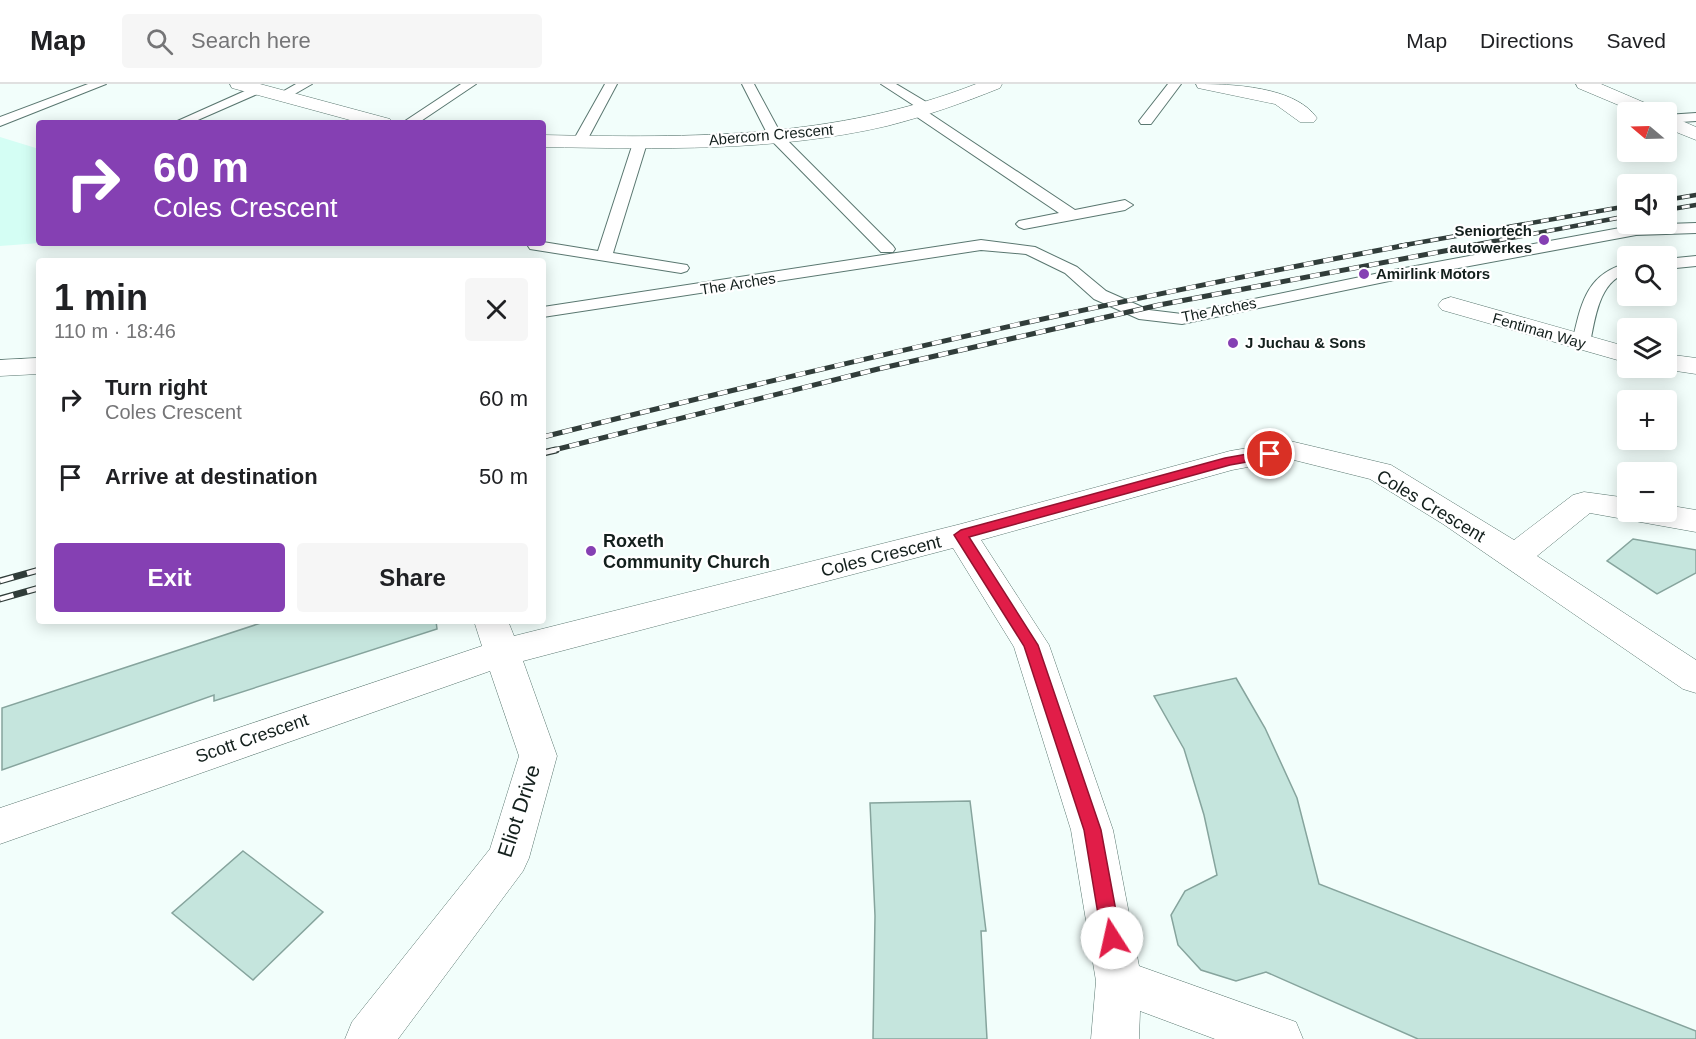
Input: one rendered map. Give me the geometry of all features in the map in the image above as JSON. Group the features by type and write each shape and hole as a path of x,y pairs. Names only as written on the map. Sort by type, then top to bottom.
{"street":[{"path":"239,84 357,120"},
{"name":"Abercorn Crescent","path":"546,141 640,143 776,136 838,129 924,111 993,84"},
{"path":"1205,84 1281,100 1306,118"},
{"path":"1585,84 1627,102"},
{"path":"1677,125 1696,134"},
{"name":"Fentiman Way","path":"1451,305 1617,352"},
{"path":"1677,363 1696,366"},
{"path":"0,368 36,366"},
{"name":"Coles Crescent","path":"497,637 961,535 1230,461 1290,450 1380,472 1454,516 1696,679"},
{"path":"1514,557 1584,502 1617,507"},
{"path":"1677,518 1696,521"},
{"path":"961,535 1031,645 1092,830 1119,981 1115,1039"},
{"name":"Scott Crescent","path":"0,826 497,637"},
{"name":"Eliot Drive","path":"369,1039 508,858 538,756 497,637"},
{"path":"1119,981 1279,1039"}],"lane":[{"path":"0,122 100,84"},
{"path":"281,96 306,84"},
{"path":"414,120 470,84"},
{"path":"580,141 611,84"},
{"path":"748,84 776,136 887,249"},
{"path":"887,84 1071,215"},
{"path":"1146,120 1175,84"},
{"path":"187,120 258,89"},
{"path":"1677,119 1696,117"},
{"path":"604,256 640,143"},
{"path":"1024,224 1125,205"},
{"name":"The Arches","path":"546,312 981,245 1029,250 1071,270 1100,295 1145,315 1182,319 1394,274 1636,230 1696,228"},
{"path":"761,271 957,236"},
{"path":"536,246 681,268"},
{"path":"1677,263 1696,261"},
{"path":"1581,343 1600,283 1617,269"}],"shaded area":[{"path":"0,137 36,148 36,243 0,246"}],"building":[{"path":"1633,539 1696,550 1696,573 1657,594 1607,561"},
{"path":"258,624 436,624 437,629 214,701 214,695 2,770 2,708"},
{"path":"1236,678 1265,728 1297,798 1319,884 1696,1031 1696,1039 1418,1039 1266,972 1236,981 1201,970 1178,945 1171,915 1185,891 1217,875 1204,815 1184,749 1154,696"},
{"path":"970,801 986,931 981,931 987,1039 873,1039 875,916 870,803"},
{"path":"243,851 323,912 253,980 172,913"}],"railway":[{"path":"1677,198 1696,195"},
{"path":"1677,208 1696,205"},
{"path":"1399,246 1617,208"},
{"path":"1468,246 1617,218"},
{"path":"546,436 758,384 1082,310 1407,245"},
{"path":"550,451 878,369 1159,305 1476,245"},
{"path":"546,452 556,450"},
{"path":"0,581 36,571"},
{"path":"0,599 36,589"}],"place":[{"name":"Seniortech autowerkes","path":"1544,240"},
{"name":"Amirlink Motors","path":"1364,274"},
{"name":"J Juchau & Sons","path":"1233,343"},
{"name":"Roxeth Community Church","path":"591,551"}],"route":[{"path":"1112,938 1092,830 1031,645 961,535 1230,461 1270,454"}]}
